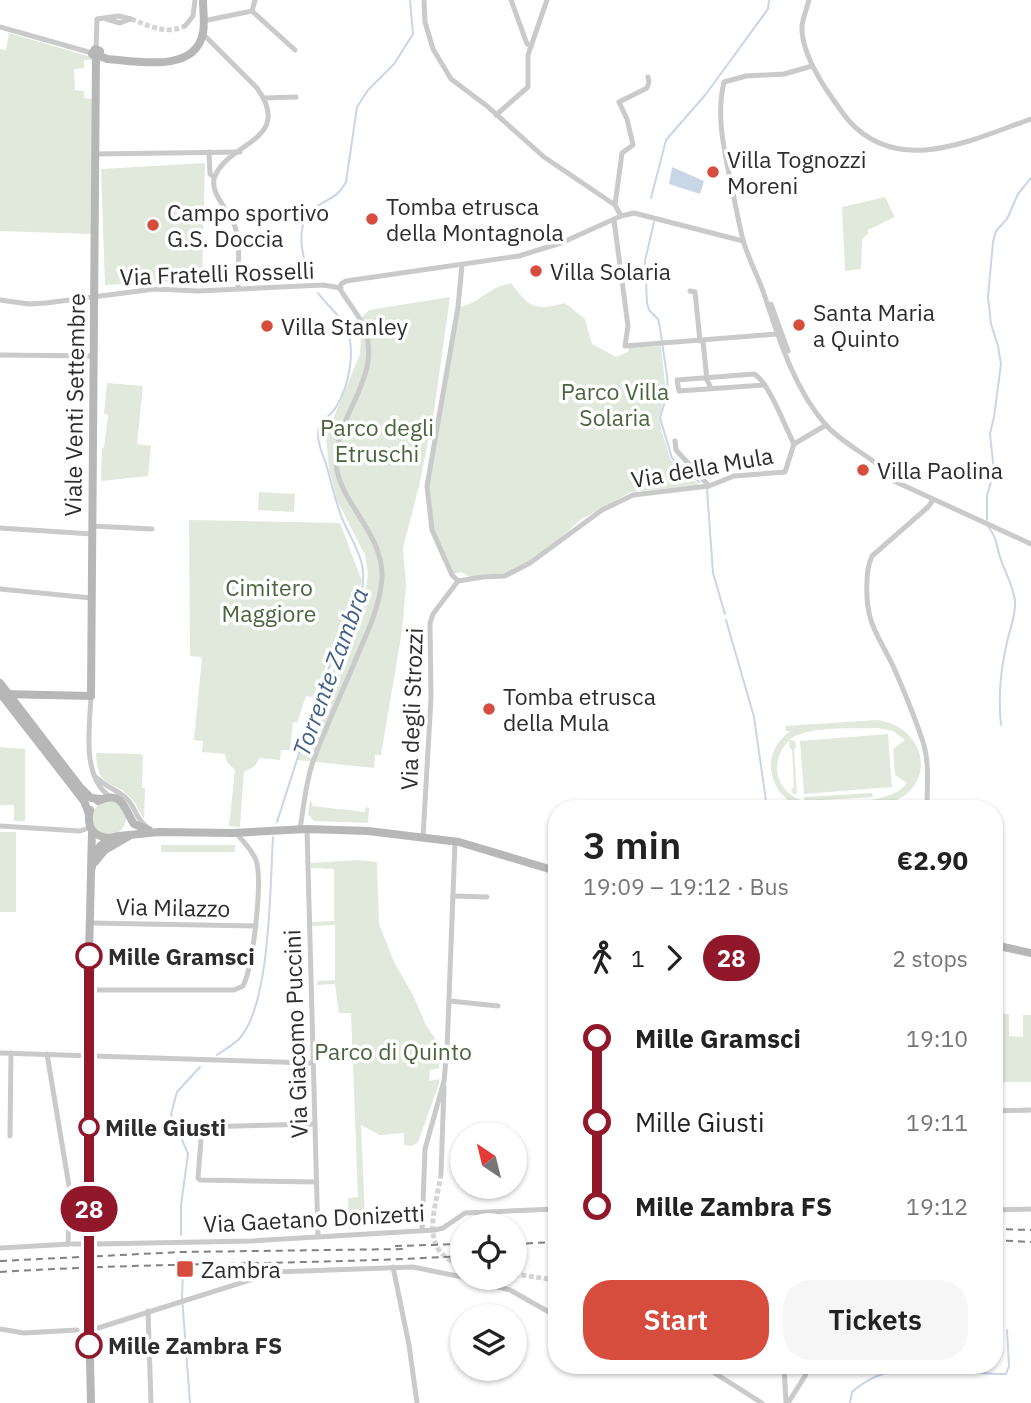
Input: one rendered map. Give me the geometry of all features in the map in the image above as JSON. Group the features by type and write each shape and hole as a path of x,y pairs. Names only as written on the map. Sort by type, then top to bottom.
{"street":[{"path":"185,26 194,16 195,0"},
{"path":"0,27 121,60 175,61 192,52 203,34 203,0"},
{"path":"252,11 255,0"},
{"path":"424,0 425,22 433,49 445,71 470,96 496,114 544,156 615,205 621,216 638,213 743,241"},
{"path":"512,0 527,44 531,46"},
{"path":"496,114 527,87 526,62 547,0"},
{"path":"809,0 802,27 812,66 851,123 891,149 908,151 972,142 1031,119"},
{"path":"204,21 252,11"},
{"path":"252,11 295,50"},
{"path":"96,54 96,22 103,18"},
{"path":"203,34 257,88 264,98 268,112 266,126 260,136 221,167 214,177"},
{"name":"Viale Venti Settembre","path":"95,776 91,753 91,598 96,54"},
{"path":"812,66 784,74 746,76 724,82 720,125 743,241 794,373 805,395 826,425 860,453 882,466 894,481 1031,544"},
{"path":"615,205 622,153 633,145 627,119 619,101 647,88 648,77"},
{"path":"264,98 296,97"},
{"path":"209,152 210,174 214,177 216,192 237,233 238,288"},
{"path":"95,153 240,152"},
{"name":"Via Fratelli Rosselli","path":"0,300 29,304 155,289 198,291 328,285 340,289 353,281 519,256 561,243 621,216"},
{"path":"614,220 628,326 625,346 777,334"},
{"path":"458,582 452,575 432,530 427,486 458,307 462,265"},
{"name":"Via Giacomo Puccini","path":"318,1237 303,829 311,770 374,617 382,581 377,546 347,494 336,459 341,433 363,385 369,360 366,335 359,318 340,289"},
{"path":"694,292 711,388"},
{"path":"765,297 769,300 795,368 794,373"},
{"path":"0,355 94,356"},
{"path":"765,386 679,391 677,380 758,375 765,386 794,444"},
{"name":"Via della Mula","path":"458,582 505,576 530,563 602,510 633,495 709,486 734,476 785,472 794,444 826,425"},
{"path":"674,441 676,450 709,486"},
{"path":"927,800 927,756 894,669 872,628 866,601 868,567 872,556 933,500"},
{"path":"0,528 152,529"},
{"name":"Via degli Strozzi","path":"423,837 431,698 430,623 433,614 458,582"},
{"path":"0,589 91,598"},
{"path":"0,683 2,694 84,801 89,814 92,867 89,1238"},
{"path":"2,694 91,696"},
{"path":"2,694 80,787 93,799 112,798"},
{"path":"95,776 105,794 123,803 132,822 138,827 159,832"},
{"path":"95,776 108,788 128,799 144,825 159,832"},
{"path":"89,814 94,804 101,799"},
{"path":"92,867 97,851 127,827 129,816"},
{"path":"0,827 91,830"},
{"path":"91,830 97,836 114,837 159,832 359,830 476,845 548,869"},
{"path":"89,990 238,990 246,981 256,926 257,863 252,852 236,833"},
{"path":"92,867 105,850 134,834"},
{"path":"441,1174 455,842"},
{"path":"453,896 487,897"},
{"name":"Via Milazzo","path":"90,923 256,926"},
{"path":"1003,947 1031,953"},
{"path":"450,1001 498,1006"},
{"path":"0,1053 312,1063"},
{"path":"10,1136 11,1053"},
{"path":"47,1054 70,1192 71,1244"},
{"path":"422,1231 425,1149 444,1081"},
{"path":"1003,1111 1031,1110"},
{"path":"315,1124 201,1128 198,1179 317,1182"},
{"name":"Via Gaetano Donizetti","path":"0,1248 251,1241 422,1231 440,1229 465,1213 548,1209"},
{"path":"1003,1210 1031,1209"},
{"path":"393,1267 409,1345 417,1403"},
{"path":"98,1328 275,1272 413,1267 450,1274"},
{"path":"88,1273 91,1403"},
{"path":"510,1290 548,1312"},
{"path":"148,1311 151,1403"},
{"path":"0,1329 24,1333 77,1330"},
{"path":"716,1374 762,1403"},
{"path":"785,1374 787,1403"},
{"path":"787,1403 806,1374"}],"green space":[{"path":"9,33 91,57 91,60 84,60 84,68 74,69 75,90 84,91 84,98 92,99 91,234 0,231 0,49 6,50"},
{"name":"Campo sportivo G.S. Doccia","path":"205,163 202,280 105,285 101,169"},
{"path":"885,197 895,217 868,230 868,234 862,239 861,269 845,271 842,207"},
{"name":"Parco Villa Solaria","path":"511,283 523,298 539,307 565,303 585,319 592,344 616,357 628,352 629,348 661,346 666,392 659,418 662,433 671,460 699,485 631,492 580,520 529,562 503,575 472,578 461,572 452,575 432,530 427,486 458,307"},
{"name":"Parco degli Etruschi","path":"450,297 434,411 403,548 406,586 402,631 381,755 375,755 374,768 297,760 366,588 368,573 365,555 337,500 329,469 326,436 360,354 362,317 369,310"},
{"path":"107,383 143,386 137,444 151,446 148,476 101,481 102,448 108,415 104,414"},
{"path":"259,492 295,494 294,512 258,510"},
{"name":"Cimitero Maggiore","path":"189,520 340,523 362,581 313,697 306,696 297,723 293,722 290,750 281,750 280,760 259,758 255,766 244,772 240,827 229,826 235,770 227,762 225,754 202,752 203,741 194,740 202,657 190,656"},
{"path":"878,720 896,726 909,736 917,748 921,762 919,776 912,788 900,799 870,800 889,796 907,783 895,775 893,749 905,740 893,731 878,728 808,732 789,740 795,741 797,794 793,794 791,790 794,787 792,749 789,741 779,758 777,767 781,784 794,797 802,800 788,800 776,786 771,766 776,747 790,731 786,731 785,726"},
{"path":"888,734 892,787 804,794 800,741"},
{"path":"0,747 25,749 25,821 14,821 14,805 0,805"},
{"path":"96,753 143,756 144,819 132,799 103,779 97,765"},
{"path":"872,793 873,797 804,800 804,797"},
{"path":"109,801 121,806 126,818 121,830 109,835 97,830 92,818 97,806"},
{"path":"310,801 312,806 365,812 366,807 369,808 368,823 314,821 308,814"},
{"path":"0,832 16,832 16,912 0,912"},
{"path":"161,845 235,845 235,852 161,852"},
{"name":"Parco di Quinto","path":"358,860 377,862 379,924 394,962 426,1025 441,1047 439,1068 430,1070 429,1081 439,1079 439,1084 418,1142 412,1146 404,1145 404,1133 380,1135 361,1125 365,1218 358,1219 349,1230 348,1198 358,1197 351,1013 339,1013 335,984 317,985 317,981 335,980 335,925 312,926 312,922 334,921 334,869 311,868 311,863"},
{"path":"1003,1014 1009,1014 1009,1036 1023,1037 1023,1015 1031,1015 1031,1082 1003,1082"}],"water":[{"path":"672,167 704,181 700,194 669,184"}],"waterway":[{"name":"Torrente Zambra","path":"312,281 303,254 303,225 313,209 335,196 346,182 357,107 368,90 394,64 413,34 410,0"},
{"path":"651,198 666,140 706,94 768,9 769,0"},
{"path":"987,520 987,496 994,471 990,434 1001,364 991,324 988,297 993,242 996,231 1007,219 1018,194 1031,178"},
{"path":"654,222 645,261 647,303 649,310 658,319 667,376 668,391 660,418 672,458 699,482"},
{"name":"Torrente Zambra","path":"277,822 320,688 361,595 363,584 360,559 339,510 318,437 320,426 336,407 345,389 351,356 349,335 345,325 318,293"},
{"path":"707,489 713,573 725,614"},
{"path":"987,525 995,539 1015,601 1002,670 1001,725"},
{"path":"726,620 754,717 766,800"},
{"name":"Torrente Zambra","path":"217,1055 239,1039 250,1022 257,1000 267,943 273,837"},
{"name":"Torrente Zambra","path":"181,1235 181,1205 188,1154 171,1114 177,1092 200,1067"},
{"name":"Torrente Zambra","path":"183,1270 182,1297 190,1403"},
{"path":"1003,1374 1006,1374 1009,1366 1007,1330"},
{"path":"850,1403 852,1392 882,1374"}],"tunnel":[{"path":"131,19 165,30 185,26"},
{"path":"441,1174 434,1215 434,1240 439,1250 450,1260"},
{"path":"88,1273 89,1238"},
{"path":"527,1276 548,1279"}],"railway":[{"path":"1003,1229 1031,1230"},
{"path":"1003,1240 1031,1242"},
{"path":"527,1243 548,1242"},
{"path":"395,1246 450,1244"},
{"path":"0,1261 181,1252 406,1249"},
{"path":"0,1272 450,1257"}],"bus line":[{"name":"28","path":"89,956 89,1345"}],"place":[{"name":"Villa Tognozzi Moreni","path":"713,172"},
{"name":"Tomba etrusca della Montagnola","path":"372,219"},
{"name":"Campo sportivo G.S. Doccia","path":"153,225"},
{"name":"Villa Solaria","path":"536,271"},
{"name":"Santa Maria a Quinto","path":"799,325"},
{"name":"Villa Stanley","path":"267,326"},
{"name":"Villa Paolina","path":"863,470"},
{"name":"Tomba etrusca della Mula","path":"489,709"},
{"name":"Mille Gramsci","path":"89,956"},
{"name":"Mille Giusti","path":"89,1127"},
{"name":"Zambra","path":"185,1269"},
{"name":"Mille Zambra FS","path":"89,1345"}]}
